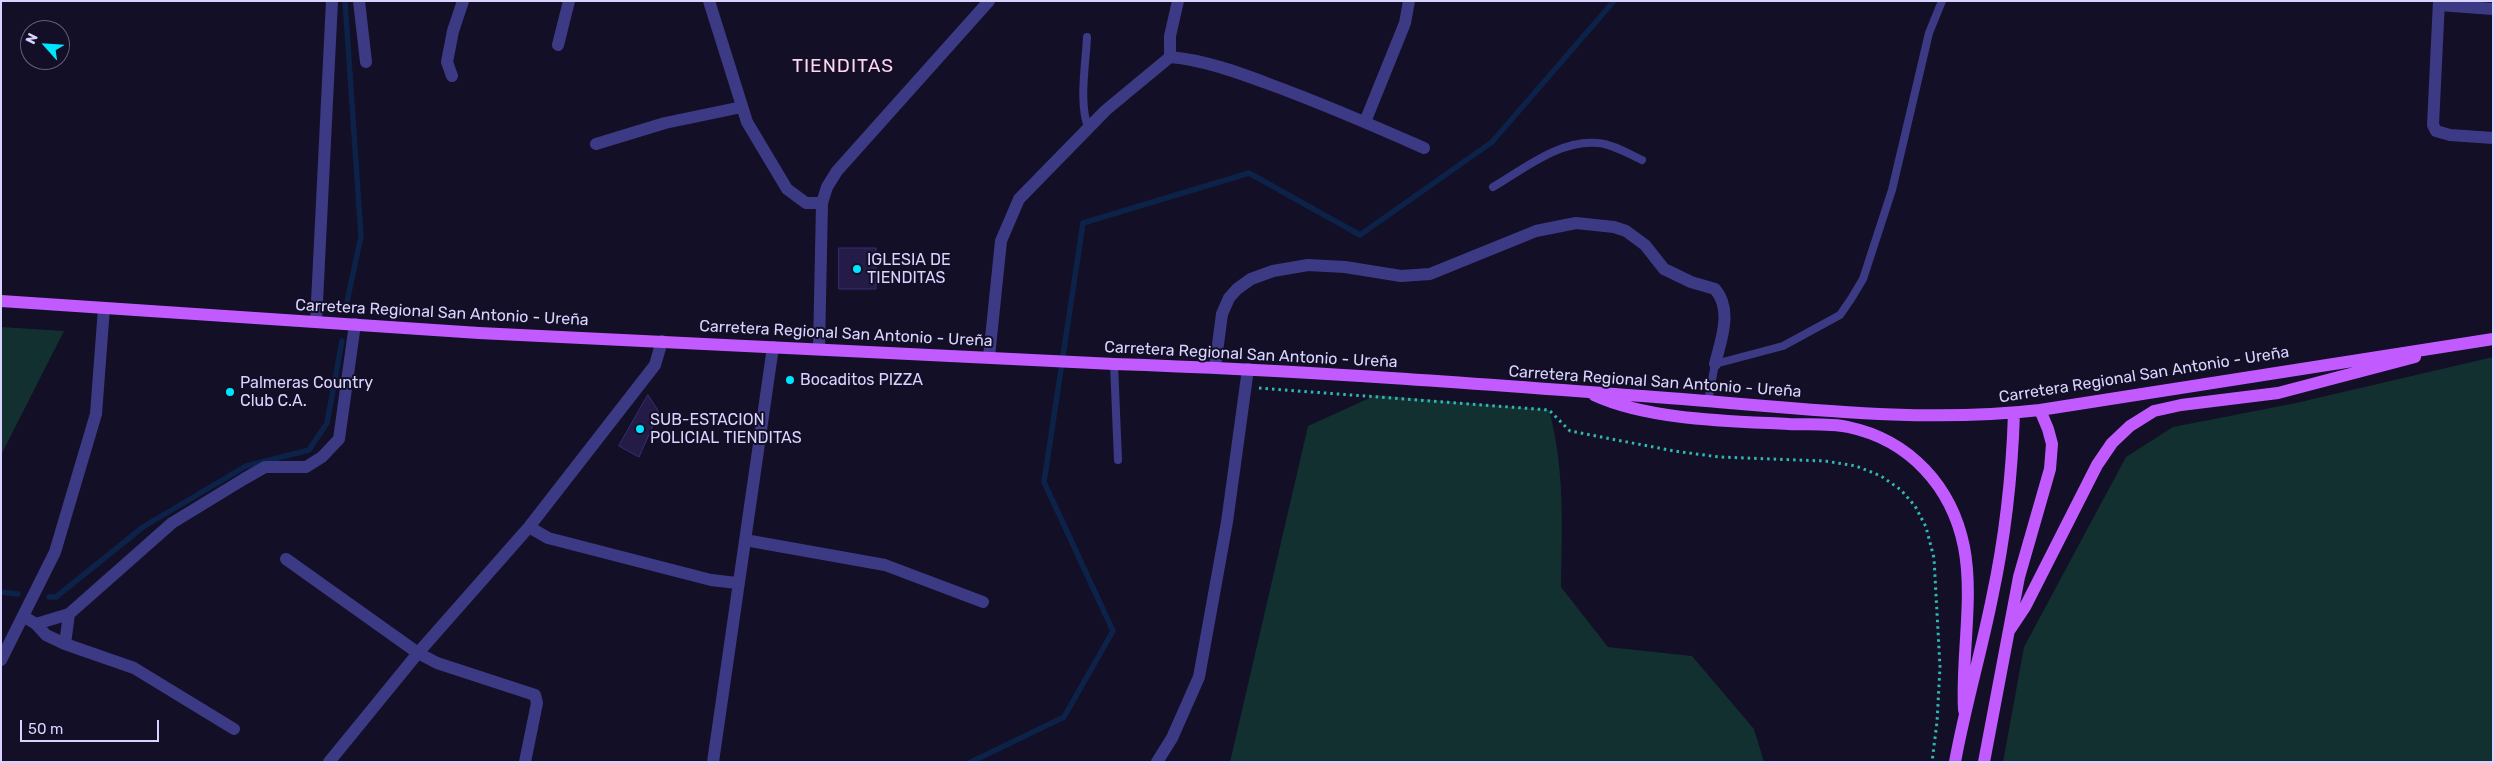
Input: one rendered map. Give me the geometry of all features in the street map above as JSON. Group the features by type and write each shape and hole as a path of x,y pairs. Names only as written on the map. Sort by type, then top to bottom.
{"main road":[{"name":"Carretera Regional San Antonio - Ureña","path":"1,301 316,322 662,341 1114,364 1215,367 1587,391 1850,414 1968,416 2040,410 2493,338"},
{"path":"2009,631 2025,607 2097,465 2112,443 2130,426 2154,411 2181,405 2278,393 2468,342"},
{"path":"1587,391 1610,402 1695,418 1847,427 1876,436 1896,446 1916,461 1933,477 1948,499 1959,525 1964,550 1966,583 1964,710"},
{"path":"1984,762 2024,554 2050,468 2052,444 2040,410"},
{"path":"1955,762 1964,710 1983,640 1999,563 2013,462 2014,413"}],"street":[{"path":"316,322 332,1"},
{"path":"359,1 366,62"},
{"path":"452,76 446,62 453,31 463,1"},
{"path":"558,45 569,1"},
{"path":"708,1 747,122 787,189 806,203 822,203"},
{"path":"819,349 822,203 827,188 837,171 989,1"},
{"path":"1170,57 1170,36 1178,1"},
{"path":"1365,122 1404,23 1409,1"},
{"path":"2493,9 2439,3 2433,125 2436,131 2450,135 2493,138"},
{"path":"989,357 1001,241 1012,210 1028,188 1106,110 1170,57 1186,59 1235,72 1365,122 1424,148"},
{"path":"596,144 655,126 742,107"},
{"path":"1215,367 1222,314 1236,289 1251,279 1273,272 1308,265 1345,267 1401,276 1430,274 1536,231 1576,223 1626,231 1645,245 1664,269 1691,282 1715,290 1724,305 1724,328 1715,364"},
{"path":"1,660 55,552 96,414 104,308"},
{"path":"36,624 69,614 180,518 265,467 306,467 322,458 339,439 355,324"},
{"path":"329,762 418,653 529,527 655,365 662,341"},
{"path":"713,762 737,583 773,346"},
{"path":"1157,762 1172,738 1199,677 1227,522 1248,369"},
{"path":"529,527 548,538 711,580 737,583"},
{"path":"745,540 885,565 983,602"},
{"path":"286,559 418,653 437,663 535,695 537,703 524,762"},
{"path":"65,644 69,614"},
{"path":"23,616 36,624 46,635 65,644 134,668 234,729"}],"lane":[{"path":"1708,401 1715,364 1783,346 1840,315 1863,279 1892,190 1929,34 1942,1"},
{"path":"1088,37 1084,95 1088,128"},
{"path":"1493,187 1554,151 1576,144 1600,143 1642,160"},
{"path":"1114,364 1118,460"}],"path":[{"path":"1246,387 1549,410 1570,431 1674,451 1719,456 1825,461 1856,466 1881,476 1901,490 1915,506 1926,527 1934,558 1940,666 1937,722 1932,762"}],"green space":[{"path":"1,327 64,331 1,455"},
{"path":"2493,357 2493,762 2003,762 2024,647 2126,457 2173,427 2296,403"},
{"path":"1376,395 1549,410 1558,454 1560,476 1562,520 1561,587 1608,647 1692,656 1754,729 1764,762 1230,762 1308,426"}],"building":[{"name":"IGLESIA DE TIENDITAS","path":"839,248 876,248 876,289 839,289"},
{"name":"SUB-ESTACION POLICIAL TIENDITAS","path":"648,395 659,412 639,457 619,446"}],"waterway":[{"path":"345,1 361,236 347,302"},
{"path":"971,762 1064,717 1113,631 1044,482 1083,223 1249,173 1360,235 1492,142 1614,1"},
{"path":"49,597 56,597 143,527 246,466 309,450 327,423 342,341"},
{"path":"1,592 18,594"}],"place":[{"name":"IGLESIA DE TIENDITAS","path":"857,269"},
{"name":"Bocaditos PIZZA","path":"790,380"},
{"name":"Palmeras Country Club C.A.","path":"230,392"},
{"name":"SUB-ESTACION POLICIAL TIENDITAS","path":"640,429"}],"district":[{"name":"TIENDITAS","path":"843,67"}]}
